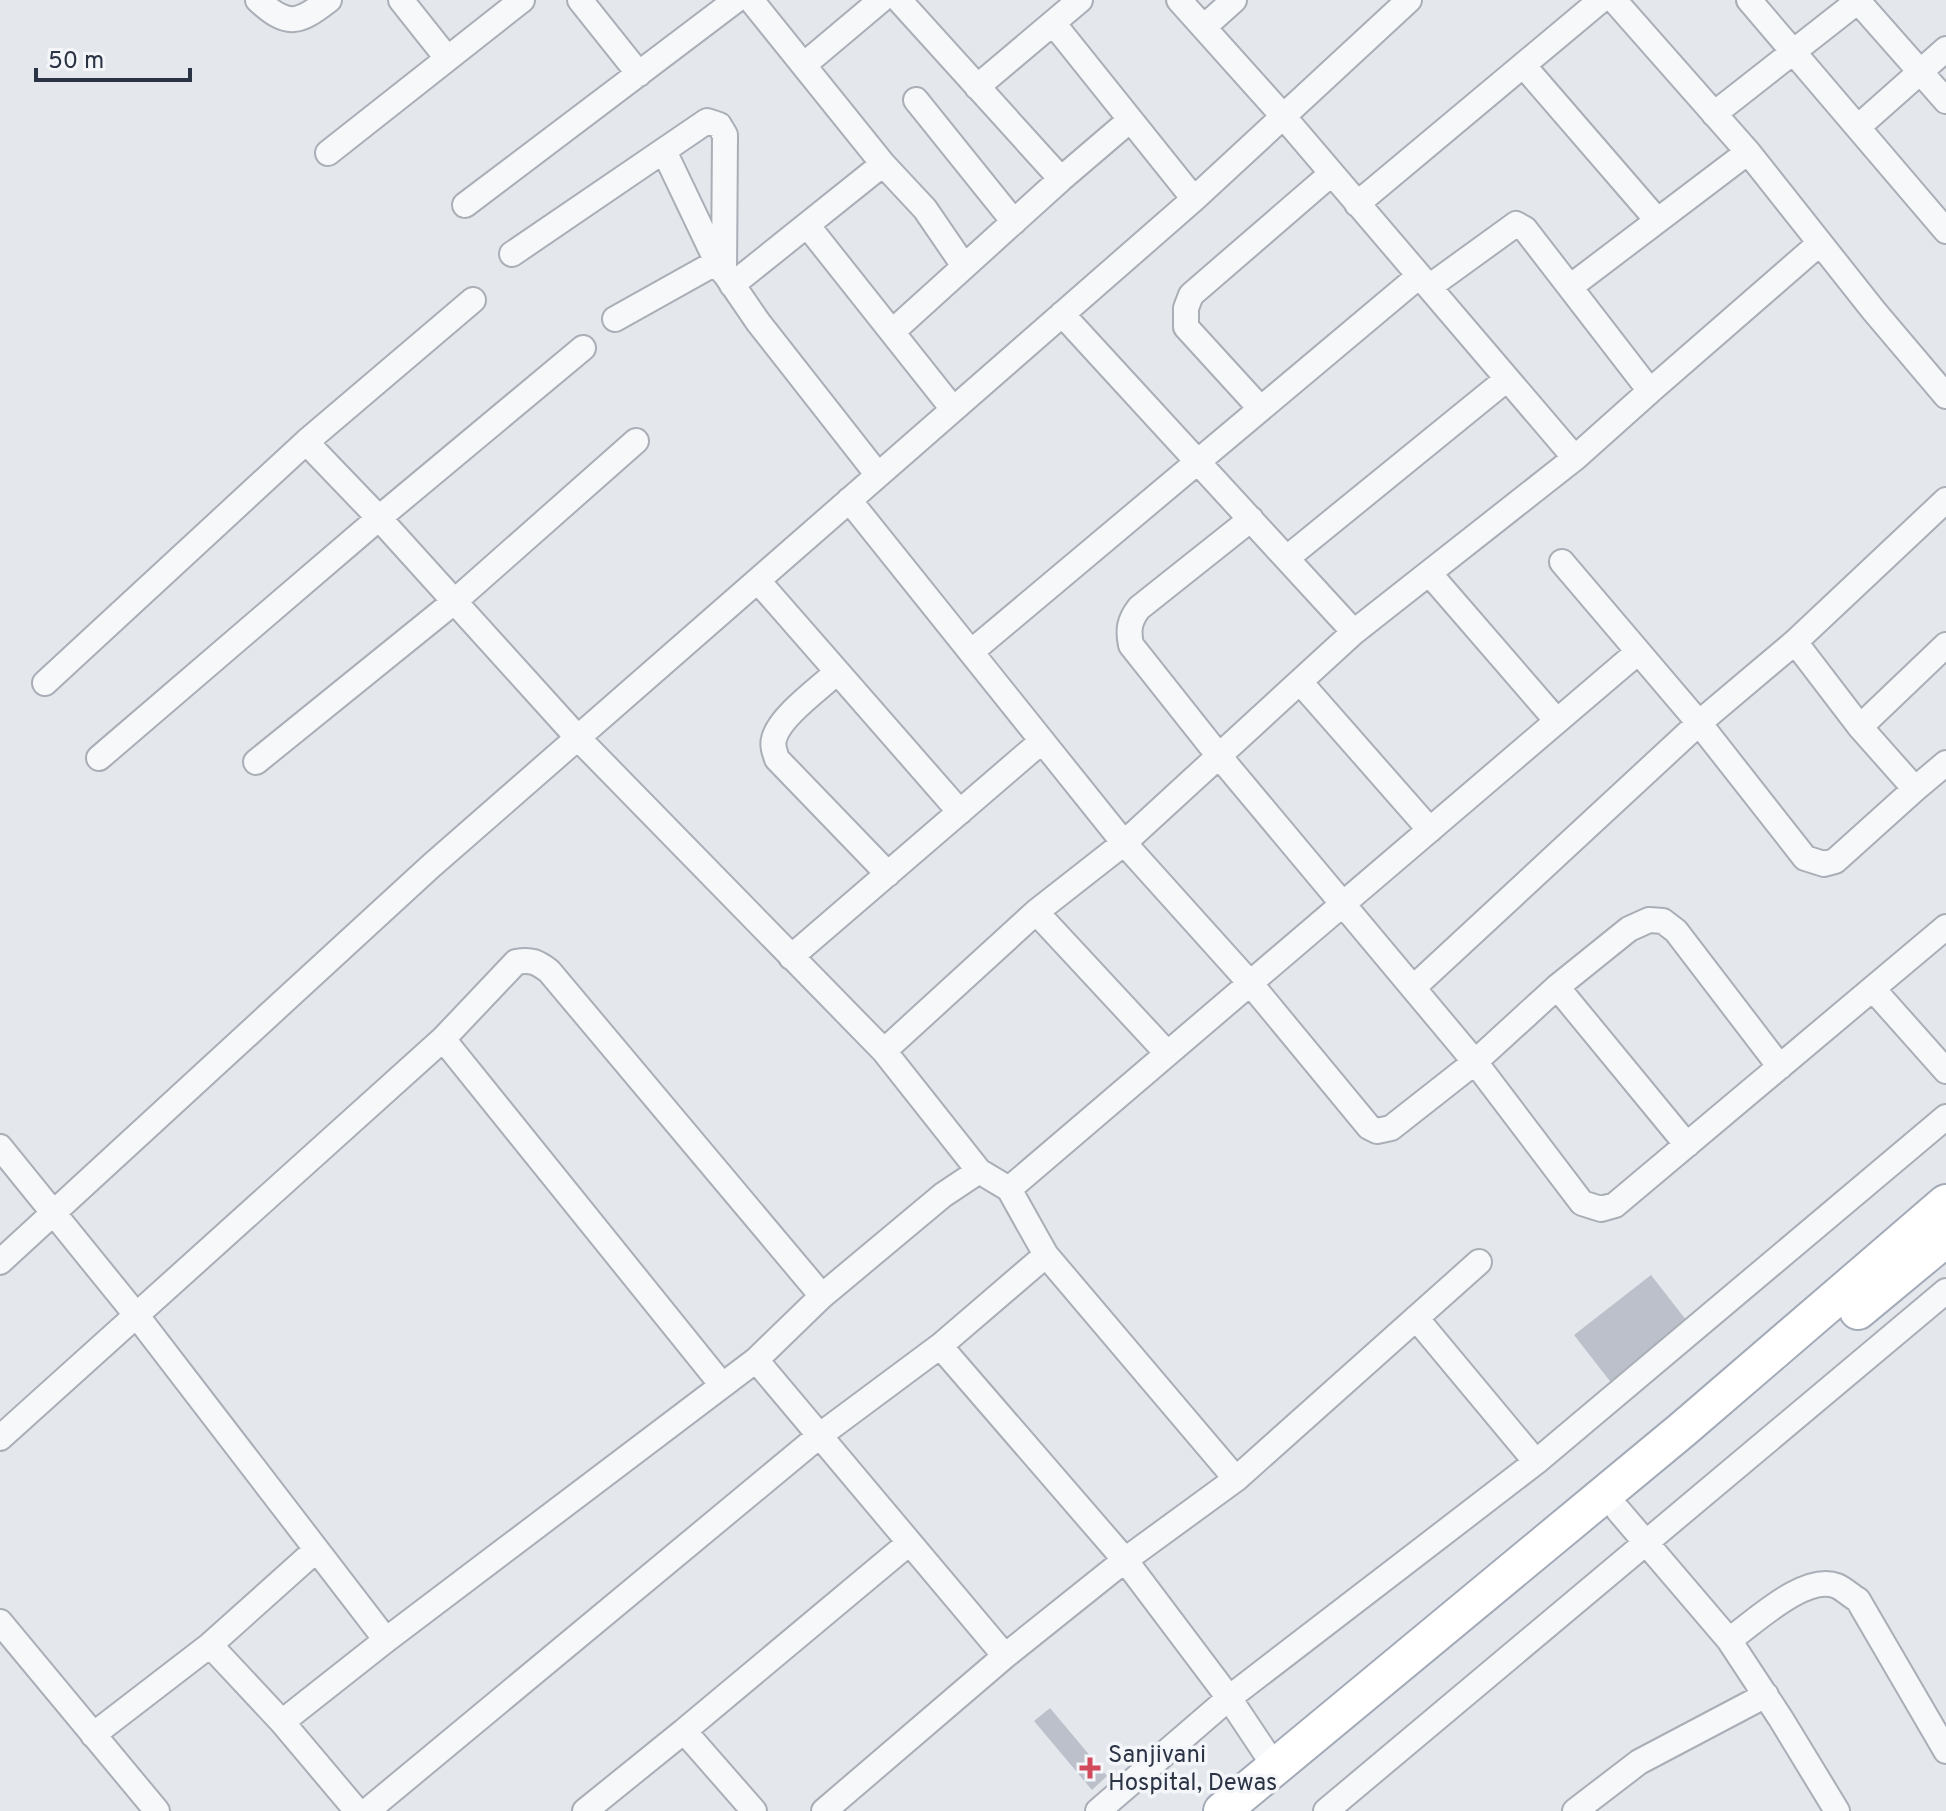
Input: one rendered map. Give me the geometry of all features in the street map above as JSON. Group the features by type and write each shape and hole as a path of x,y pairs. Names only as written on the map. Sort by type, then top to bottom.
{"main road":[{"path":"1222,1811 1682,1430 1946,1203"},
{"path":"1256,1811 1946,1238"}],"street":[{"path":"258,0 280,18 295,21 310,15 329,0"},
{"path":"401,0 447,58"},
{"path":"328,153 522,0"},
{"path":"580,0 639,74"},
{"path":"465,205 736,0"},
{"path":"751,0 883,164 925,209 964,266"},
{"path":"805,64 881,0"},
{"path":"899,0 1061,179"},
{"path":"977,87 1080,0"},
{"path":"1179,0 1283,116 1575,458"},
{"path":"1204,27 1234,0"},
{"path":"0,1262 431,866 1194,199 1409,0"},
{"path":"1357,204 1601,0"},
{"path":"1614,0 1748,152 1820,243 1937,368 1946,396"},
{"path":"1749,0 1946,231"},
{"path":"1714,114 1857,0 1946,101"},
{"path":"1053,23 1194,199"},
{"path":"1858,127 1946,49"},
{"path":"1523,65 1657,220"},
{"path":"916,100 1014,222"},
{"path":"892,332 1130,120"},
{"path":"512,254 707,121 719,125 725,135 724,273"},
{"path":"664,151 724,273 758,322 878,475"},
{"path":"1570,287 1748,152"},
{"path":"615,319 724,273 807,225 883,164"},
{"path":"1260,408 1186,327 1186,308 1191,295 1331,174"},
{"path":"971,652 1260,408 1424,281 1516,224 1525,229 1650,391"},
{"path":"807,225 953,409"},
{"path":"884,1051 1036,912 1124,843 1354,632 1575,458 1820,243"},
{"path":"45,683 306,442 473,300"},
{"path":"1062,314 1354,632"},
{"path":"99,758 583,348"},
{"path":"1287,558 1507,379"},
{"path":"256,762 455,601 636,441"},
{"path":"306,442 578,738 884,1051 979,1171 1009,1189 1046,1255 1236,1479"},
{"path":"849,500 1124,843 1250,983 1369,1127 1377,1131 1391,1128 1475,1062 1557,987 1629,929 1649,920 1663,921 1676,931 1780,1067"},
{"path":"1413,988 1699,723 1795,642 1946,500"},
{"path":"1251,519 1139,608 1131,618 1128,633 1131,645 1219,756 1475,1062 1582,1203 1601,1209 1615,1205 1946,927"},
{"path":"1562,562 1699,723 1805,858 1824,864 1835,861 1946,763"},
{"path":"1429,573 1557,721"},
{"path":"758,581 960,812"},
{"path":"1795,642 1860,727 1915,789"},
{"path":"1860,727 1946,645"},
{"path":"1009,1189 1638,652"},
{"path":"837,672 781,724 773,740 774,750 777,759 888,874"},
{"path":"1300,682 1430,830"},
{"path":"791,957 1042,741"},
{"path":"1036,912 1167,1053"},
{"path":"0,1438 443,1039 516,962 536,962 549,971 822,1296"},
{"path":"1557,987 1687,1145"},
{"path":"1873,989 1946,1071"},
{"path":"443,1039 722,1385"},
{"path":"1098,1811 1229,1698 1536,1462 1946,1117"},
{"path":"0,1147 137,1316 386,1640"},
{"path":"282,1722 756,1360 822,1296 943,1195 979,1171"},
{"path":"367,1811 819,1436 940,1346 1046,1255"},
{"path":"824,1811 1005,1656 1125,1560 1236,1479 1479,1262"},
{"path":"1326,1811 1946,1291"},
{"path":"1416,1318 1536,1462"},
{"path":"940,1346 1125,1560 1229,1698 1275,1767"},
{"path":"756,1360 1005,1656"},
{"path":"1618,1510 1729,1640 1837,1811"},
{"path":"585,1811 909,1543"},
{"path":"93,1735 210,1645 316,1550"},
{"path":"1729,1640 1803,1587 1820,1583 1836,1586 1858,1600 1946,1751"},
{"path":"0,1622 157,1811"},
{"path":"210,1645 282,1722 357,1811"},
{"path":"1575,1811 1639,1762 1766,1695"},
{"path":"684,1731 754,1811"}],"building":[{"path":"1651,1275 1690,1325 1613,1385 1574,1335"},
{"path":"1050,1708 1107,1776 1092,1790 1034,1721"}],"place":[{"name":"Sanjivani Hospital, Dewas","path":"1090,1768"}]}
